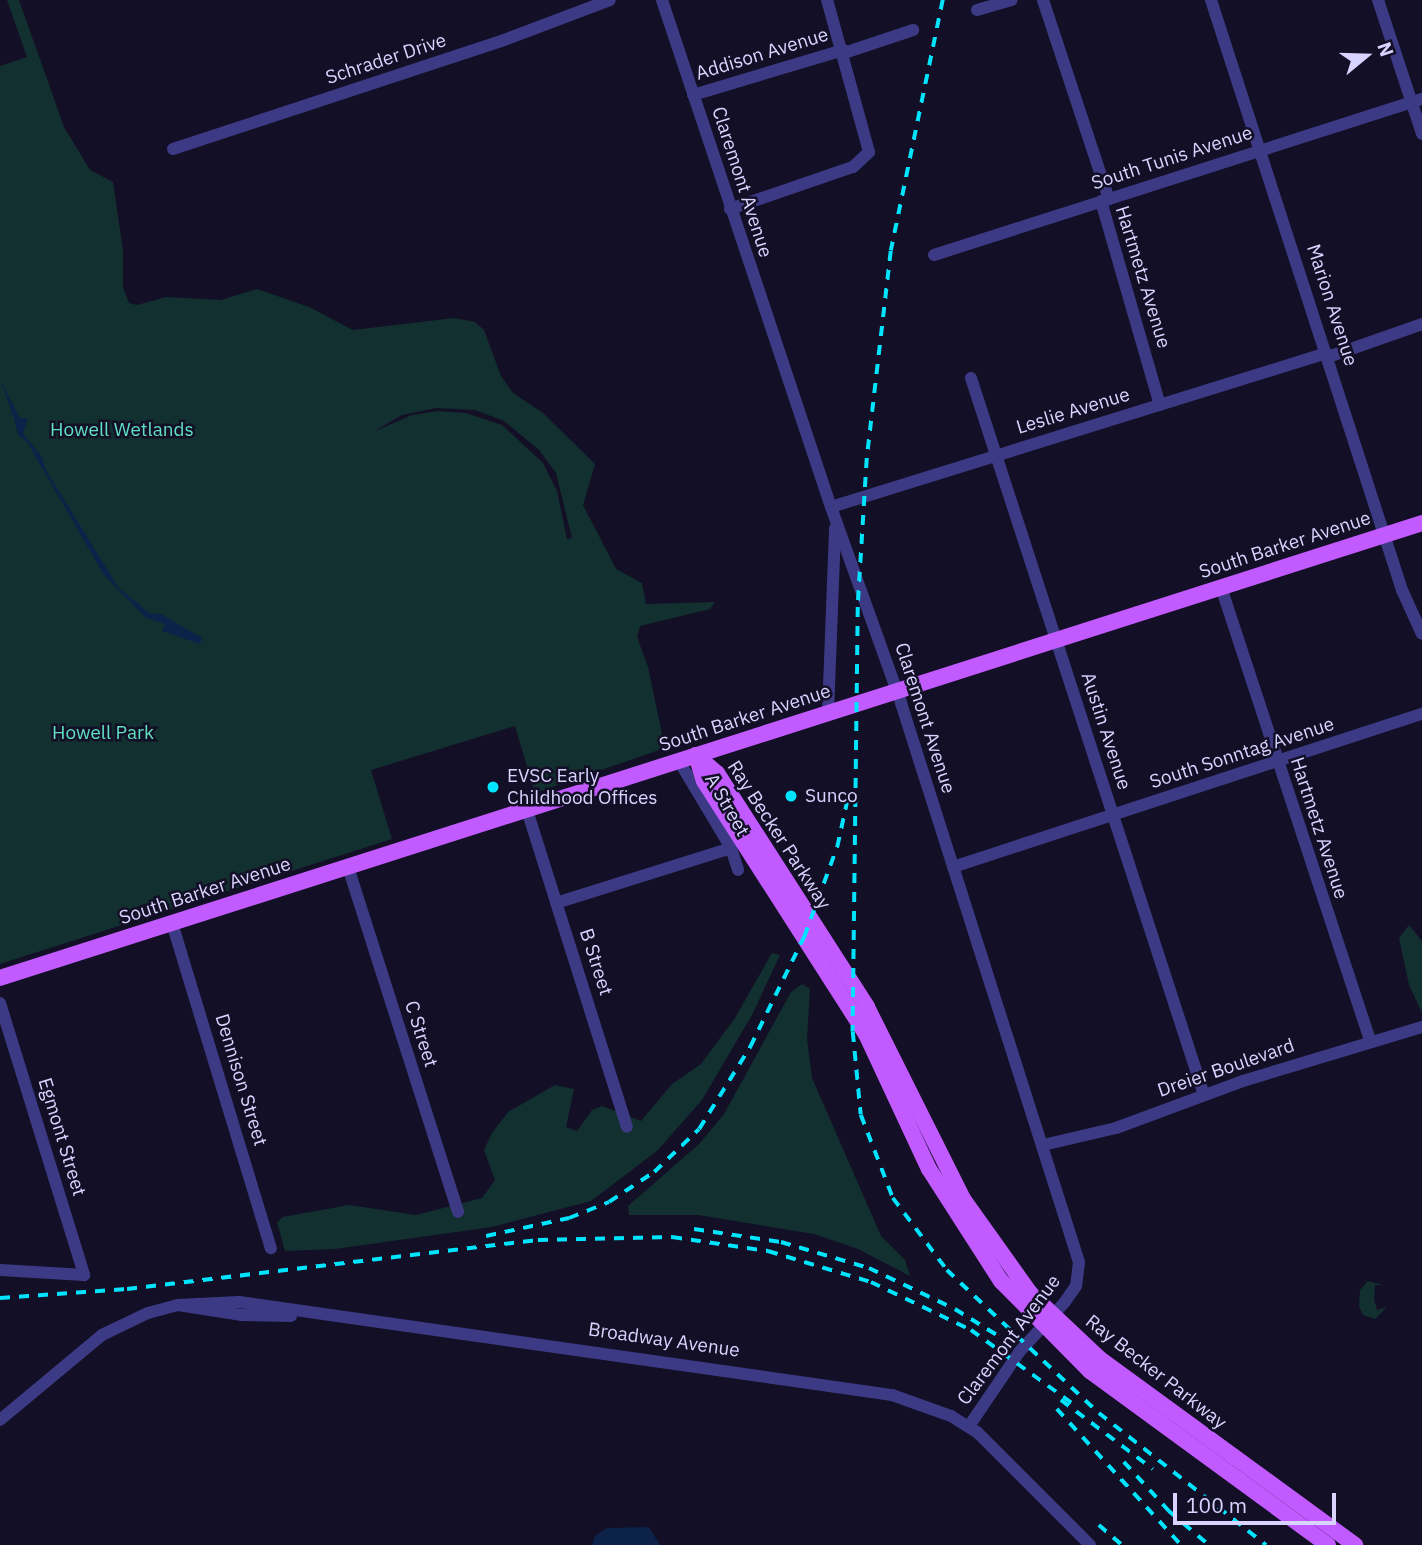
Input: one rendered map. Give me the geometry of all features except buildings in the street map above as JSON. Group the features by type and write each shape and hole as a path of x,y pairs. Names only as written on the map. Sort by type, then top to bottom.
{"main road":[{"name":"South Barker Avenue","path":"0,978 1422,523"},
{"name":"Ray Becker Parkway","path":"696,755 704,781 866,1034 950,1207 1001,1281 1048,1322 1355,1545"},
{"name":"Ray Becker Parkway","path":"1048,1322 1090,1371 1328,1545"}],"street":[{"name":"Schrader Drive","path":"173,149 504,40 610,0"},
{"name":"Claremont Avenue","path":"662,0 835,520 897,691 1079,1262 1076,1286 1048,1322 1020,1351 969,1426"},
{"path":"730,209 853,166 867,155 868,140 827,0"},
{"path":"977,10 1013,0"},
{"name":"Hartmetz Avenue","path":"1043,0 1105,200 1160,405"},
{"name":"Marion Avenue","path":"1211,0 1422,648"},
{"path":"1378,0 1417,101 1422,134"},
{"name":"Addison Avenue","path":"693,95 913,30"},
{"name":"South Tunis Avenue","path":"934,255 1417,101"},
{"name":"Leslie Avenue","path":"831,507 1422,324"},
{"name":"Austin Avenue","path":"971,378 1204,1095"},
{"path":"828,713 835,520"},
{"name":"Hartmetz Avenue","path":"1221,587 1370,1040"},
{"name":"Marion Avenue","path":"1413,622 1422,634"},
{"name":"South Sonntag Avenue","path":"953,867 1422,714"},
{"name":"A Street","path":"679,761 731,848 738,870"},
{"name":"B Street","path":"527,810 627,1127"},
{"path":"556,903 731,848"},
{"name":"C Street","path":"348,867 458,1212"},
{"name":"Dennison Street","path":"172,923 271,1248"},
{"name":"Egmont Street","path":"0,1003 84,1275 0,1270"},
{"name":"Dreier Boulevard","path":"1043,1145 1116,1128 1204,1095 1370,1040 1422,1027"},
{"name":"Broadway Avenue","path":"0,1420 102,1335 127,1321 178,1304 226,1301 871,1391 919,1403 969,1426 1090,1545"}],"green space":[{"path":"7,0 19,0 64,127 90,170 113,182 123,251 123,287 129,303 137,305 166,297 221,300 257,289 309,307 353,330 454,318 475,322 484,330 501,376 513,393 543,413 595,464 583,505 616,569 642,583 646,604 715,602 710,609 640,626 637,637 648,667 665,748 535,793 515,726 371,770 392,839 0,964 0,66 27,57","holes":["436,408 475,410 504,421 539,450 556,473 572,538 567,539 557,491 543,463 502,425 466,413 438,411 412,415 373,432 402,415"]},
{"path":"1409,925 1422,941 1422,1013 1409,985 1399,938"},
{"path":"772,953 780,955 752,1015 702,1100 657,1151 591,1201 492,1227 335,1249 285,1251 277,1222 283,1217 349,1205 416,1215 482,1198 495,1180 484,1150 492,1133 508,1112 555,1085 574,1089 566,1127 577,1131 592,1110 602,1106 641,1121 672,1084 701,1064 735,1018"},
{"path":"802,984 810,989 807,1039 812,1078 881,1236 905,1260 910,1276 858,1249 814,1234 698,1215 629,1215 628,1206 699,1144 724,1114 791,992"},
{"path":"1368,1281 1383,1285 1375,1285 1374,1299 1377,1310 1387,1307 1375,1319 1363,1315 1359,1306 1360,1290"}],"water":[{"path":"0,380 20,418 28,419 23,434 41,455 46,470 118,587 149,613 161,614 202,638 200,644 162,631 165,624 146,618 104,575 27,442 18,435 13,414 6,416 12,412"},
{"path":"649,1527 660,1545 592,1545 595,1536 607,1528"}],"railway":[{"path":"943,0 891,251 867,458 858,607 853,1032 861,1115 893,1198 947,1270 1099,1413 1266,1545"},
{"path":"486,1236 569,1218 609,1202 654,1172 699,1129 750,1047 804,937 837,847 849,792"},
{"path":"694,1229 781,1242 869,1268 955,1309 1013,1345"},
{"path":"0,1298 127,1289 538,1240 672,1237 768,1251 871,1282 971,1330 1072,1403"},
{"path":"1061,1400 1153,1469"},
{"path":"1057,1409 1181,1545"},
{"path":"1124,1462 1169,1511 1209,1545"},
{"path":"1099,1525 1122,1545"}],"place":[{"name":"EVSC Early Childhood Offices","path":"493,787"},
{"name":"Sunco","path":"791,796"}],"park label":[{"name":"Howell Wetlands","path":"122,430"},
{"name":"Howell Park","path":"103,733"}]}
